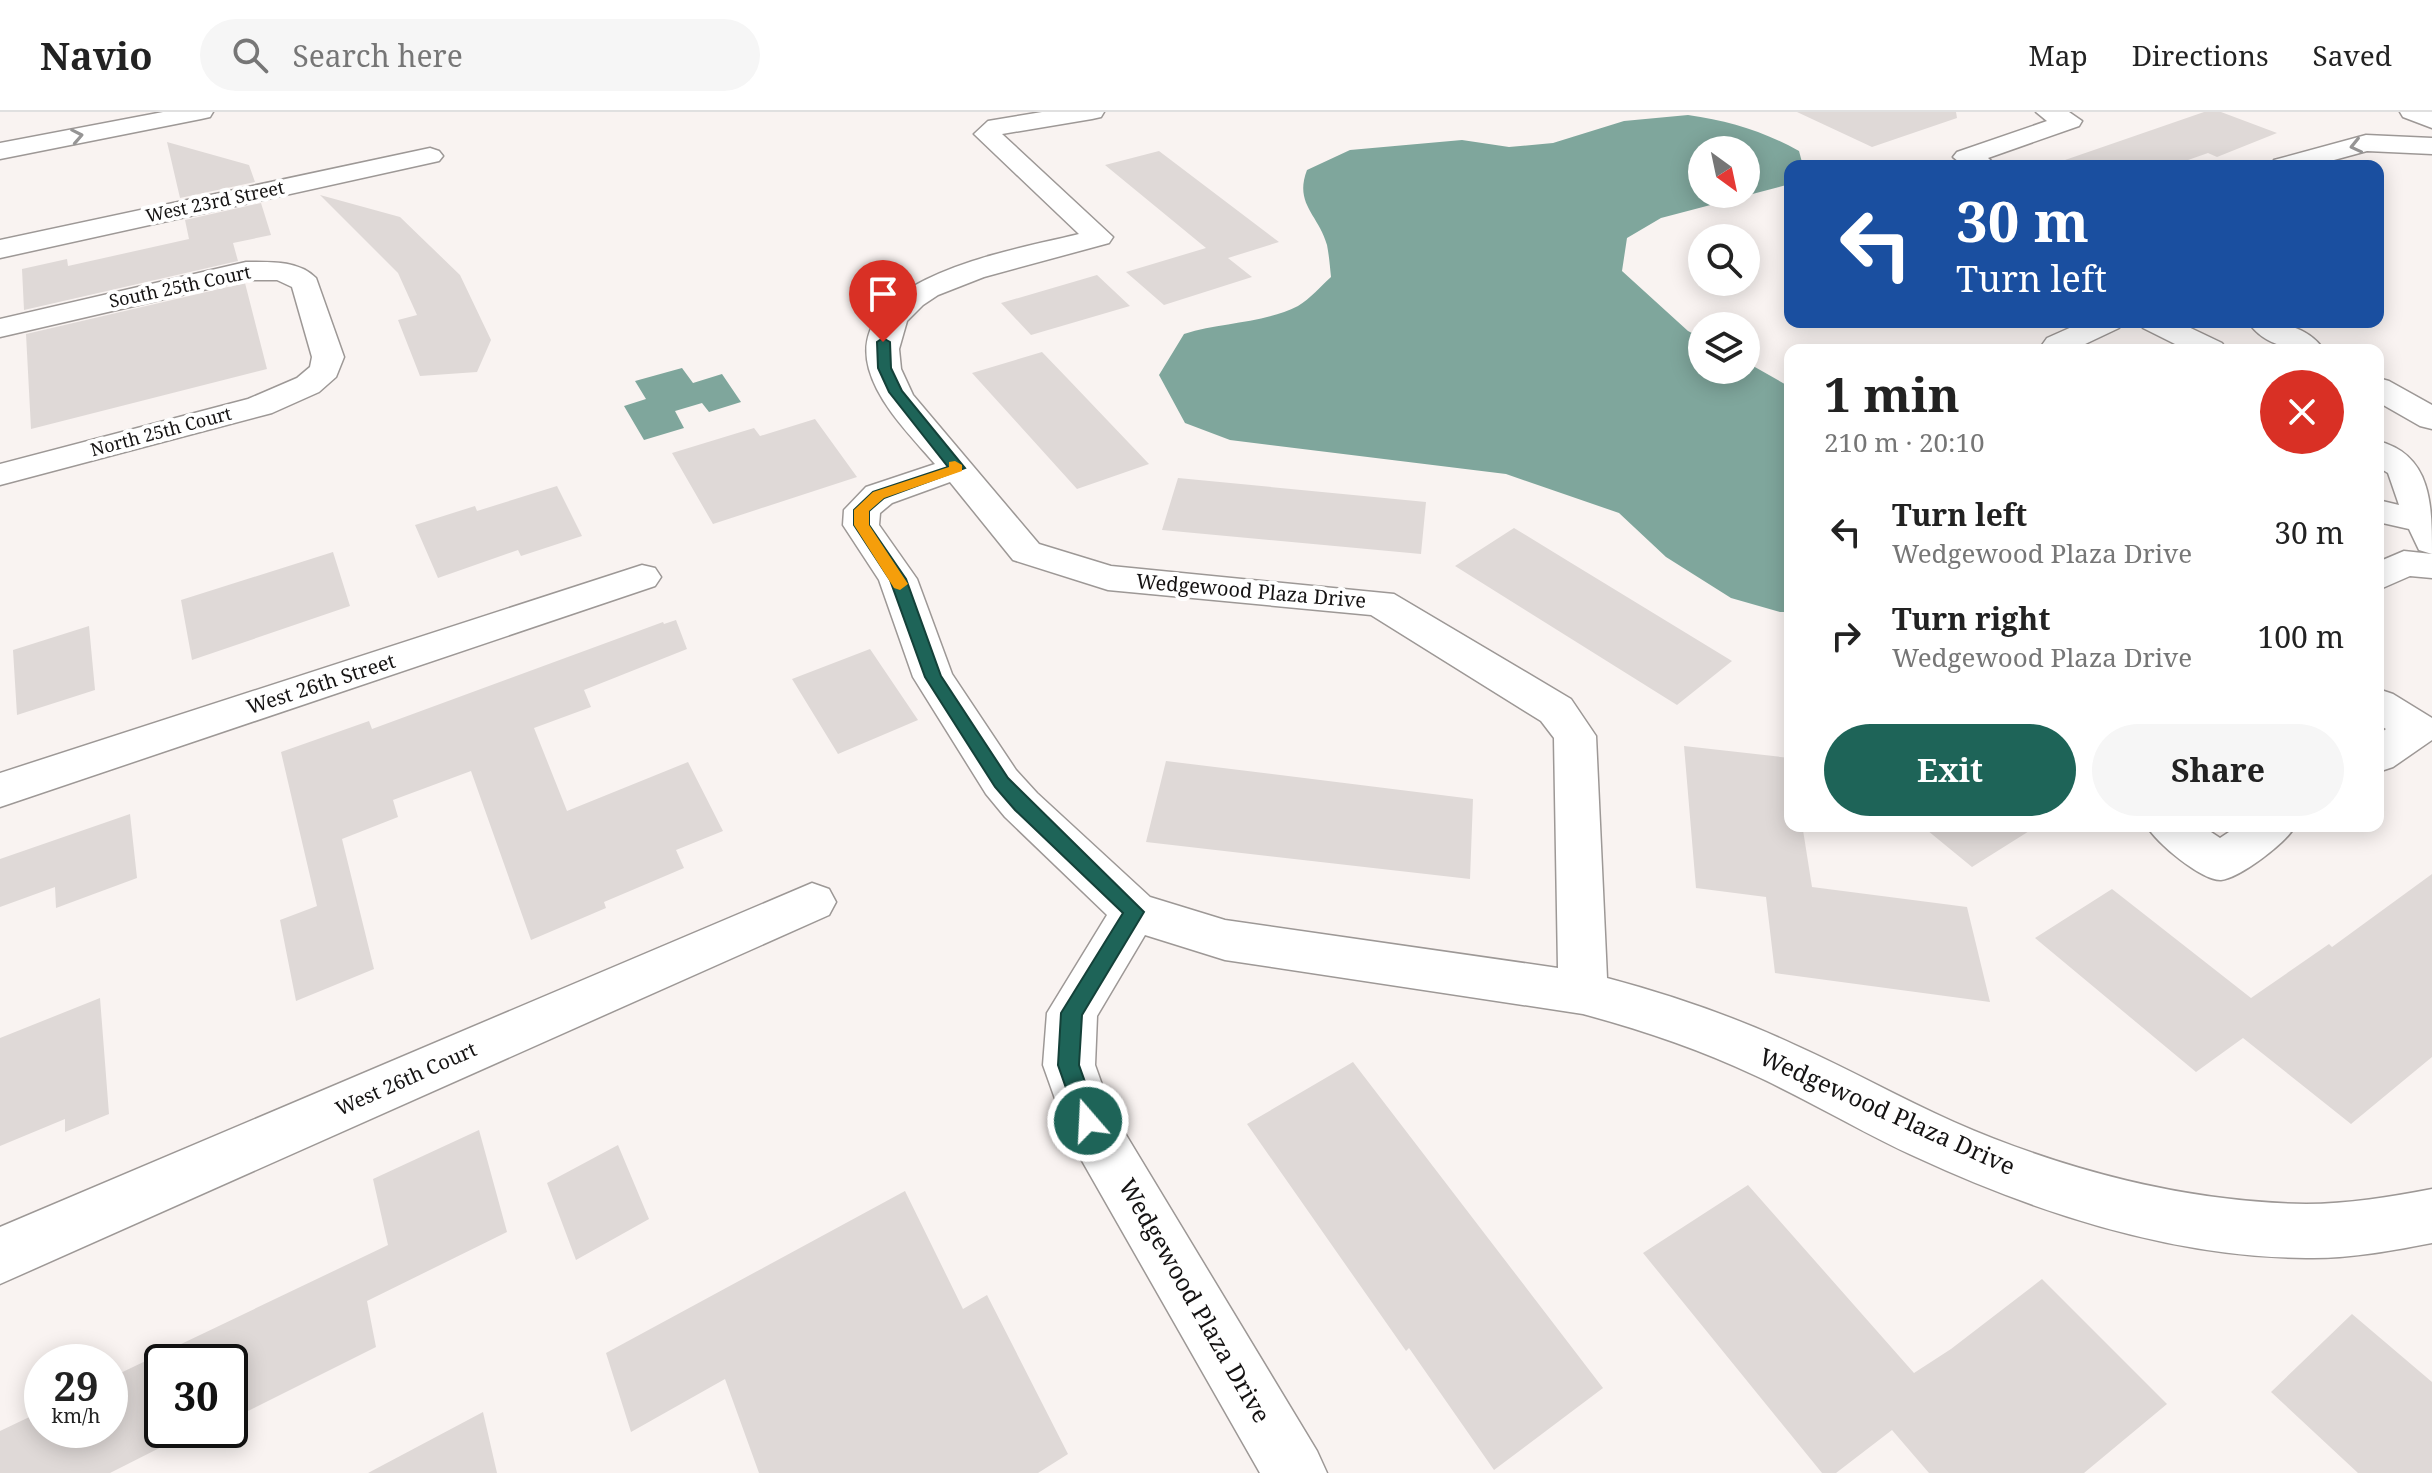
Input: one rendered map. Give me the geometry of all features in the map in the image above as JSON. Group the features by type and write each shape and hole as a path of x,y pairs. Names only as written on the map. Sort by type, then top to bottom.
{"street":[{"path":"0,127 78,112"},
{"path":"0,151 201,112"},
{"name":"Wedgewood Plaza Drive","path":"1092,112 997,126 987,134 1099,237 955,278 914,297 893,316 883,342 884,368 896,392 1026,552 1108,578 1380,603 1556,710 1575,736 1583,993"},
{"path":"1972,160 1966,157 2070,121 2048,112"},
{"path":"2412,112 2432,121"},
{"path":"2366,118 2432,146"},
{"path":"2305,160 2366,143 2432,146"},
{"path":"2393,167 2408,163 2432,146"},
{"name":"West 23rd Street","path":"0,249 430,156"},
{"name":"South 25th Court","path":"0,328 230,274 280,271 300,278 306,284 328,357 325,370 318,378"},
{"path":"2060,344 2095,328"},
{"path":"2166,328 2199,344"},
{"path":"2273,328 2298,344"},
{"name":"North 25th Court","path":"0,475 260,406 293,393 318,378"},
{"path":"2384,391 2432,419"},
{"path":"2384,455 2403,468 2428,532"},
{"name":"Wedgewood Plaza Drive","path":"957,468 879,495 862,510 861,525 898,579 933,677 1001,782 1021,805 1134,912 1225,940 1583,993 1656,1013 1797,1070 1936,1140 2081,1195 2215,1223 2306,1231 2373,1227 2432,1216"},
{"path":"2384,514 2428,532"},
{"path":"2384,575 2404,563 2432,566"},
{"name":"West 26th Street","path":"0,790 642,577"},
{"path":"2384,708 2418,729 2384,752"},
{"path":"2177,832 2219,862 2264,832"},
{"name":"West 26th Court","path":"0,1256 812,902"},
{"name":"Wedgewood Plaza Drive","path":"1134,912 1072,1013 1069,1065 1088,1121 1295,1473"}],"shaded area":[{"path":"1688,115 1759,132 1799,151 1801,160 1784,160 1784,186 1760,192 1760,136 1688,136 1688,208 1699,208 1661,218 1627,238 1622,271 1688,331 1688,384 1760,384 1760,370 1784,384 1784,612 1731,598 1666,557 1619,513 1506,474 1230,440 1185,423 1159,375 1184,334 1284,312 1298,306 1331,277 1327,245 1303,192 1307,170 1350,150 1462,140 1509,147 1553,143 1624,121"},
{"path":"682,368 693,383 722,374 741,402 709,412 702,403 675,411 684,428 644,440 624,406 646,399 635,381"}],"building":[{"path":"1797,112 1956,112 1957,118 1872,147"},
{"path":"2204,112 2221,112 2277,133 2217,157 2208,153 2188,160 2065,160"},
{"path":"167,142 249,165 255,182 180,198"},
{"path":"1159,151 1279,242 1228,258 1252,277 1164,305 1126,272 1206,248 1105,165"},
{"path":"320,195 400,217 460,275 491,340 477,372 420,376 398,320 417,315 398,273"},
{"path":"261,203 271,235 233,243 238,261 24,310 22,269 67,259 68,266 189,239 185,220"},
{"path":"1097,275 1130,306 1031,335 1001,303"},
{"path":"245,283 267,369 31,429 26,334"},
{"path":"1042,352 1149,464 1077,489 972,373"},
{"path":"815,419 857,477 713,524 672,453 754,428 760,436"},
{"path":"1178,478 1426,502 1421,554 1162,530"},
{"path":"557,486 582,536 521,556 518,550 438,578 415,525 475,506 477,511"},
{"path":"1514,528 1732,661 1677,705 1455,566"},
{"path":"333,552 350,606 192,660 181,600"},
{"path":"676,620 687,649 584,690 591,707 534,728 567,811 688,762 723,831 676,850 684,868 604,902 606,908 531,940 471,771 393,800 398,817 342,839 374,969 296,1001 280,920 317,906 281,752 369,721 372,729 663,622"},
{"path":"89,626 95,690 17,715 13,650"},
{"path":"870,649 918,720 838,754 792,679"},
{"path":"1684,746 1784,757 1784,832 1803,832 1812,887 1967,907 1990,1002 1775,973 1766,897 1696,888"},
{"path":"1166,761 1473,799 1470,879 1146,842"},
{"path":"130,814 137,878 56,908 55,887 0,907 0,859"},
{"path":"1929,832 2027,832 1972,867"},
{"path":"2432,874 2432,1057 2351,1124 2243,1038 2196,1072 2035,938 2112,889 2251,998 2329,944 2332,947"},
{"path":"100,998 109,1114 65,1132 65,1119 0,1146 0,1038"},
{"path":"1353,1062 1603,1388 1494,1470 1409,1348 1406,1351 1247,1124"},
{"path":"479,1130 507,1232 367,1301 376,1347 248,1411 248,1344 181,1344 388,1245 373,1179"},
{"path":"618,1145 649,1219 576,1260 547,1183"},
{"path":"1748,1185 1914,1373 1951,1349 2042,1279 2167,1404 2084,1473 1929,1473 1892,1430 1836,1473 1822,1473 1643,1253"},
{"path":"905,1191 963,1309 987,1295 1068,1454 1038,1473 759,1473 725,1379 631,1432 606,1353"},
{"path":"2352,1314 2432,1382 2432,1473 2358,1473 2271,1392"},
{"path":"144,1362 144,1448 159,1448 110,1473 0,1473 0,1431 24,1420 24,1448 128,1448 128,1369"},
{"path":"483,1412 497,1473 368,1473"}],"slow traffic":[{"path":"900,584 861,525 862,510 879,495 957,468 955,465"}],"route":[{"path":"883,342 884,368 896,392 957,468 879,495 862,510 861,525 898,579 933,677 1001,782 1021,805 1134,912 1072,1013 1069,1065 1088,1121"}]}
